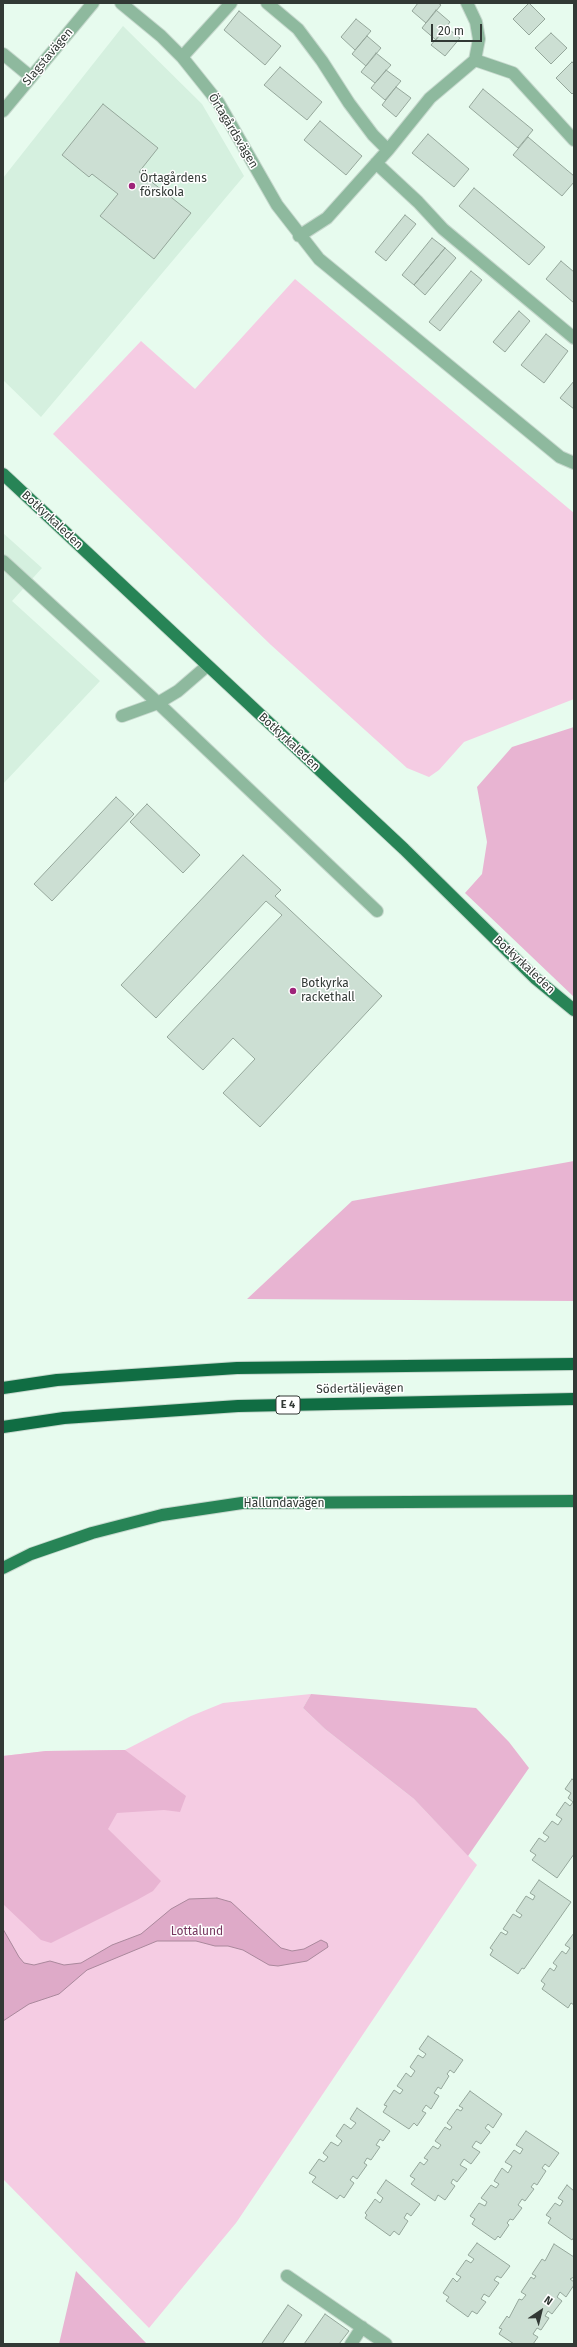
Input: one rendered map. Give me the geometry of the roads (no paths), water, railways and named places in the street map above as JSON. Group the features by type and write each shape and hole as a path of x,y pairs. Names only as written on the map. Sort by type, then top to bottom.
{"highway":[{"name":"Södertäljevägen","path":"3,1388 57,1380 237,1368 574,1364"},
{"name":"Södertäljevägen","path":"3,1428 64,1418 238,1406 574,1398"}],"main road":[{"name":"Botkyrkaleden","path":"3,474 404,849 535,978 574,1010"},
{"name":"Hallundavägen","path":"3,1568 31,1554 92,1533 162,1515 242,1503 574,1500"}],"street":[{"name":"Slagstavägen","path":"3,111 93,3"},
{"name":"Örtagårdsvägen","path":"121,3 161,36 182,57 218,102 277,205 299,236 319,259 560,457 574,463"},
{"path":"182,57 231,3"},
{"path":"267,3 298,29 322,61 349,103 373,135 388,150"},
{"path":"299,236 327,218 388,150 430,98 475,60 479,39 476,22 467,3"},
{"path":"3,54 30,77"},
{"path":"475,60 513,73 574,140"},
{"path":"376,163 418,202 442,229 574,338"},
{"path":"3,561 158,703 377,911"},
{"path":"122,716 158,703 178,691 207,666"},
{"path":"287,2276 386,2344"},
{"path":"351,2344 362,2327"}],"place":[{"name":"Örtagårdens förskola","path":"132,186"},
{"name":"Botkyrka rackethall","path":"293,991"}],"park label":[{"name":"Lottalund","path":"197,1932"}]}
